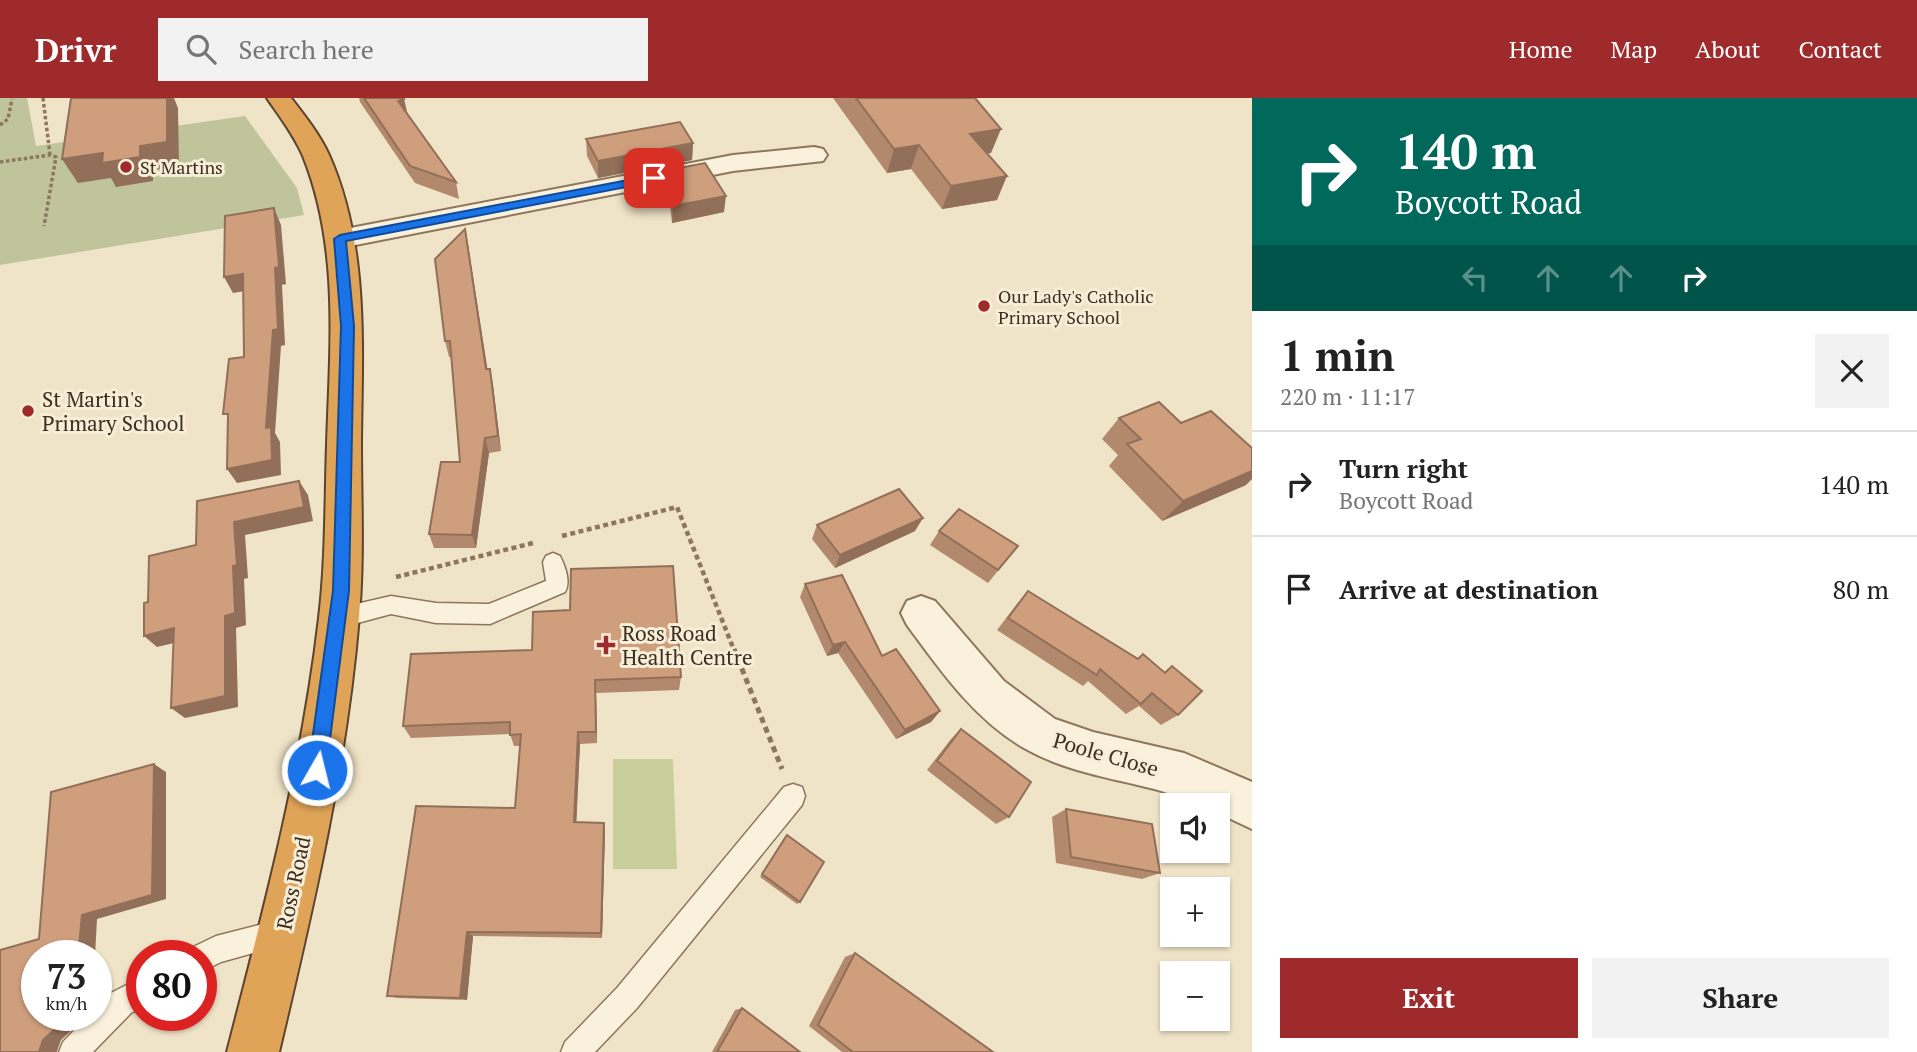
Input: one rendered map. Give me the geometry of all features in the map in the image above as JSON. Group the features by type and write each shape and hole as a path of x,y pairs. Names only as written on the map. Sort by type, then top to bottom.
{"highway":[{"name":"Ross Road","path":"253,1052 283,932 317,770 340,605 347,326 340,239 327,186 315,154 279,98"}],"street":[{"path":"340,239 733,163 814,155"},
{"name":"Poole Close","path":"921,613 961,666 998,702 1040,734 1104,758 1183,775 1252,806"}],"lane":[{"path":"340,605 391,605 436,613 490,614 558,586 553,562"},
{"path":"575,1052 627,998 793,796"},
{"path":"217,949 283,932"},
{"path":"73,1052 126,1000"}],"path":[{"path":"43,98 50,155"},
{"path":"0,125 8,119 12,99"},
{"path":"0,162 50,155 58,160 44,226"},
{"path":"556,537 677,507 793,796"},
{"path":"340,605 542,541"}],"green space":[{"path":"0,98 27,98 36,146 245,116 297,188 304,215 0,265"},
{"path":"613,759 673,759 677,869 613,869"}],"building":[{"path":"71,98 167,98 167,142 140,146 140,157 102,163 103,153 62,159"},
{"path":"364,98 403,98 398,101 456,182 410,166"},
{"path":"856,98 975,98 1001,129 970,134 1007,176 951,186 919,145 894,149"},
{"path":"680,122 693,143 598,161 586,139"},
{"path":"705,163 726,196 673,206 669,172 653,173"},
{"path":"274,208 279,267 275,268 278,329 273,330 266,428 271,427 272,460 227,469 228,414 223,414 229,359 244,357 243,274 224,277 225,216"},
{"path":"465,229 486,369 490,369 498,436 485,438 472,535 429,534 441,462 460,462 450,341 445,341 435,259"},
{"path":"1159,402 1181,423 1211,411 1252,448 1252,471 1183,501 1127,444 1141,439 1119,418"},
{"path":"299,481 304,507 234,522 237,565 233,566 235,613 225,616 225,696 171,708 174,628 144,636 149,556 196,545 197,501"},
{"path":"899,489 923,518 840,555 817,525"},
{"path":"959,509 1018,546 998,570 939,531"},
{"path":"673,566 681,677 595,680 596,732 578,732 574,822 604,823 601,933 467,932 460,998 387,996 416,806 515,808 521,734 510,735 510,722 403,726 411,654 532,650 533,612 570,610 571,569"},
{"path":"842,575 882,656 896,649 940,711 905,730 845,642 833,645 805,584"},
{"path":"1028,591 1138,659 1143,654 1165,673 1172,666 1202,691 1178,715 1152,693 1141,704 1100,669 1097,675 1008,618"},
{"path":"961,729 1031,782 1009,817 937,761"},
{"path":"154,764 152,895 82,915 80,940 35,940 39,939 51,792"},
{"path":"1066,809 1152,824 1160,873 1071,857"},
{"path":"787,835 824,862 800,902 762,874"},
{"path":"21,944 21,1031 53,1031 43,1040 39,1052 0,1052 0,950"},
{"path":"855,953 993,1052 853,1052 818,1025"},
{"path":"742,1008 800,1052 717,1052"}],"place":[{"name":"St Martins","path":"126,167"},
{"name":"Our Lady's Catholic Primary School","path":"984,306"},
{"name":"St Martin's Primary School","path":"28,411"},
{"name":"Ross Road Health Centre","path":"606,645"}],"route":[{"path":"317,770 341,591 347,326 340,239 654,178"}]}
